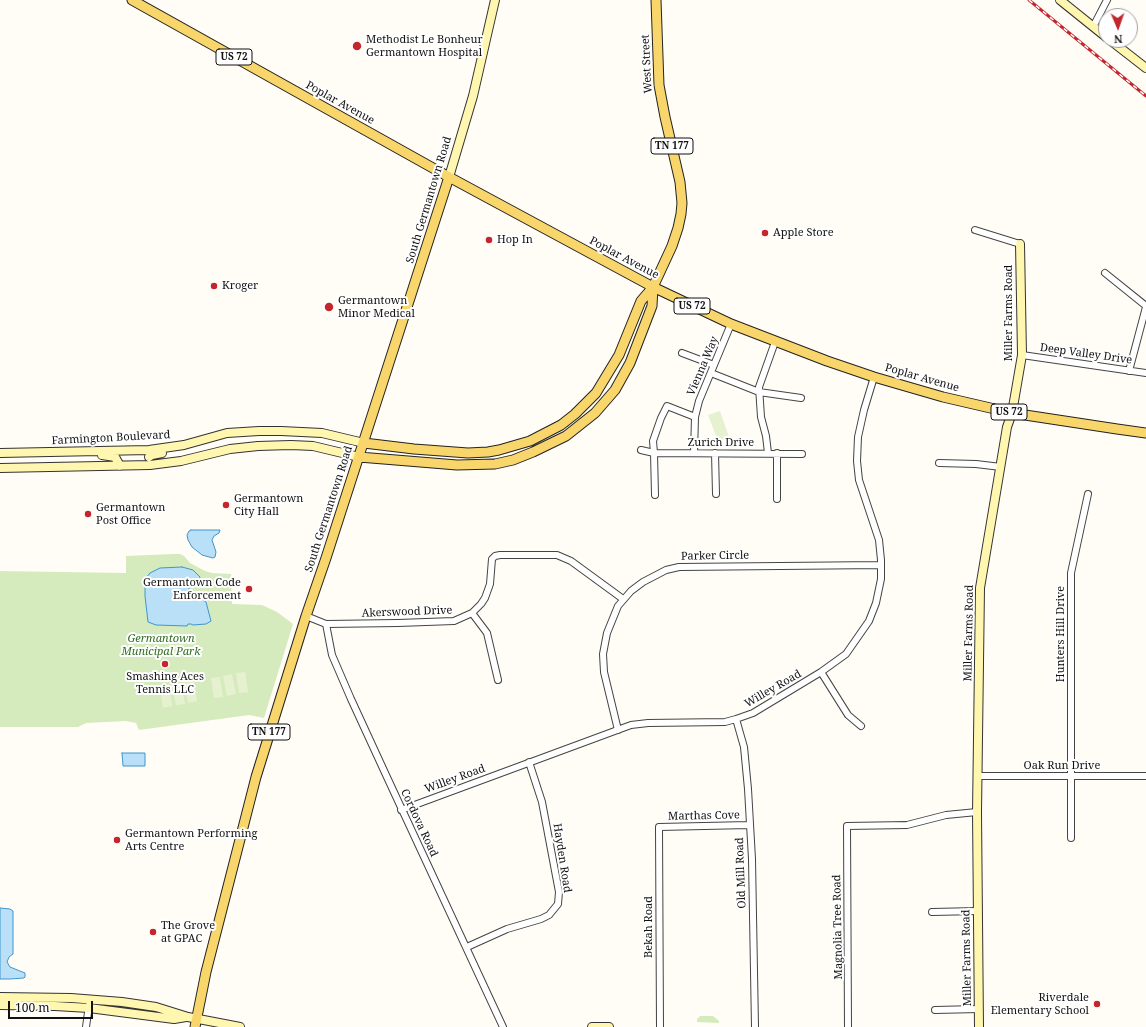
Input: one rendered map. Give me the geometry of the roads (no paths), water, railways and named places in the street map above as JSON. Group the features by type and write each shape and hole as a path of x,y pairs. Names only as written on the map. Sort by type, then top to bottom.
{"main road":[{"name":"Poplar Avenue","path":"132,0 449,177 654,287 731,324 775,342 874,377 943,397 1012,413 1146,433"},
{"name":"West Street","path":"654,287 672,246 678,228 682,203 680,182 664,117 659,85 656,0"},
{"name":"South Germantown Road","path":"193,1021 256,776 306,616 364,443 449,177"},
{"path":"364,443 468,453 488,452 530,441 561,425 575,414 596,393 619,355 641,300 654,287"},
{"path":"359,458 457,465 494,464 512,460 533,452 566,436 594,413 615,390 630,363 652,306 654,287"}],"street":[{"name":"South Germantown Road","path":"449,177 473,96 495,0"},
{"path":"1060,0 1098,31"},
{"path":"1093,27 1107,0"},
{"path":"1120,48 1146,68"},
{"path":"975,230 1020,244"},
{"name":"Miller Farms Road","path":"979,1027 976,812 978,776 980,588 1007,427 1012,413 1022,355 1020,244"},
{"path":"1105,273 1146,307 1129,371"},
{"name":"Vienna Way","path":"694,453 695,417 702,392 731,324"},
{"path":"768,453 766,436 761,417 759,387 775,342"},
{"path":"682,353 714,365"},
{"name":"Deep Valley Drive","path":"1022,355 1146,373"},
{"path":"711,373 759,392 801,398"},
{"name":"Willey Road","path":"401,810 631,726 648,723 725,722 736,719 753,713 821,672 846,654 869,621 878,595 881,565 879,540 859,480 857,461 858,437 874,377"},
{"path":"655,495 653,440 660,418 667,406 695,417"},
{"name":"Farmington Boulevard","path":"0,468 120,466 149,457 168,447 199,441 227,433 281,431 322,434 364,443"},
{"name":"Farmington Boulevard","path":"0,453 82,451 181,460 230,449 290,445 313,446 359,458"},
{"name":"Zurich Drive","path":"641,450 654,453 802,454"},
{"path":"82,451 115,457 120,466"},
{"path":"60,452 61,467"},
{"path":"715,453 716,494"},
{"path":"777,453 777,499"},
{"path":"939,463 976,464 1000,468"},
{"name":"Hunters Hill Drive","path":"1071,838 1071,573 1088,494"},
{"name":"Akerswood Drive","path":"306,616 326,624 454,621 472,613 481,604 488,591 492,558 500,555 557,555 571,562 623,599"},
{"name":"Parker Circle","path":"618,730 604,672 603,654 607,633 618,606 623,599 643,582 666,570 679,567 881,565"},
{"path":"472,613 487,633 498,680"},
{"name":"Cordova Road","path":"326,624 332,655 401,810 467,947 503,1027"},
{"path":"821,672 848,715 861,726"},
{"name":"Old Mill Road","path":"736,719 744,747 746,764 752,858 755,1027"},
{"name":"Hayden Road","path":"467,947 507,929 541,919 548,915 558,904 559,892 542,802 529,762"},
{"name":"Oak Run Drive","path":"978,776 1146,776"},
{"name":"Magnolia Tree Road","path":"848,1027 847,826 907,825 946,815 976,812"},
{"name":"Marthas Cove","path":"659,827 749,825"},
{"name":"Bekah Road","path":"659,827 660,1027"},
{"path":"932,912 978,911"},
{"path":"0,997 71,998 89,1004"},
{"path":"0,1005 55,1006 122,1002 156,1007 193,1021 240,1027"},
{"path":"86,1027 89,1004"},
{"path":"935,1010 979,1009"},
{"path":"592,1027 609,1027"}],"water":[{"path":"191,530 220,530 212,540 216,552 215,557 213,558 202,555 192,547 187,535"},
{"path":"182,567 193,570 200,577 199,581 189,588 188,593 191,597 202,599 206,602 211,621 206,624 188,624 187,626 156,625 148,622 145,596 146,578 150,573 160,568"},
{"path":"122,753 145,753 145,766 123,766"},
{"path":"0,908 10,909 13,911 13,954 9,957 7,962 10,967 25,973 24,978 0,979"}],"railway":[{"path":"1029,0 1146,96"}],"place":[{"name":"Methodist Le Bonheur Germantown Hospital","path":"357,46"},
{"name":"Apple Store","path":"765,233"},
{"name":"Hop In","path":"489,240"},
{"name":"Kroger","path":"214,286"},
{"name":"Germantown Minor Medical","path":"329,307"},
{"name":"Germantown City Hall","path":"226,505"},
{"name":"Germantown Post Office","path":"88,514"},
{"name":"Germantown Code Enforcement","path":"249,589"},
{"name":"Smashing Aces Tennis LLC","path":"165,664"},
{"name":"Germantown Performing Arts Centre","path":"117,840"},
{"name":"The Grove at GPAC","path":"153,932"},
{"name":"Riverdale Elementary School","path":"1097,1004"}],"park label":[{"name":"Germantown Municipal Park","path":"161,645"}]}
